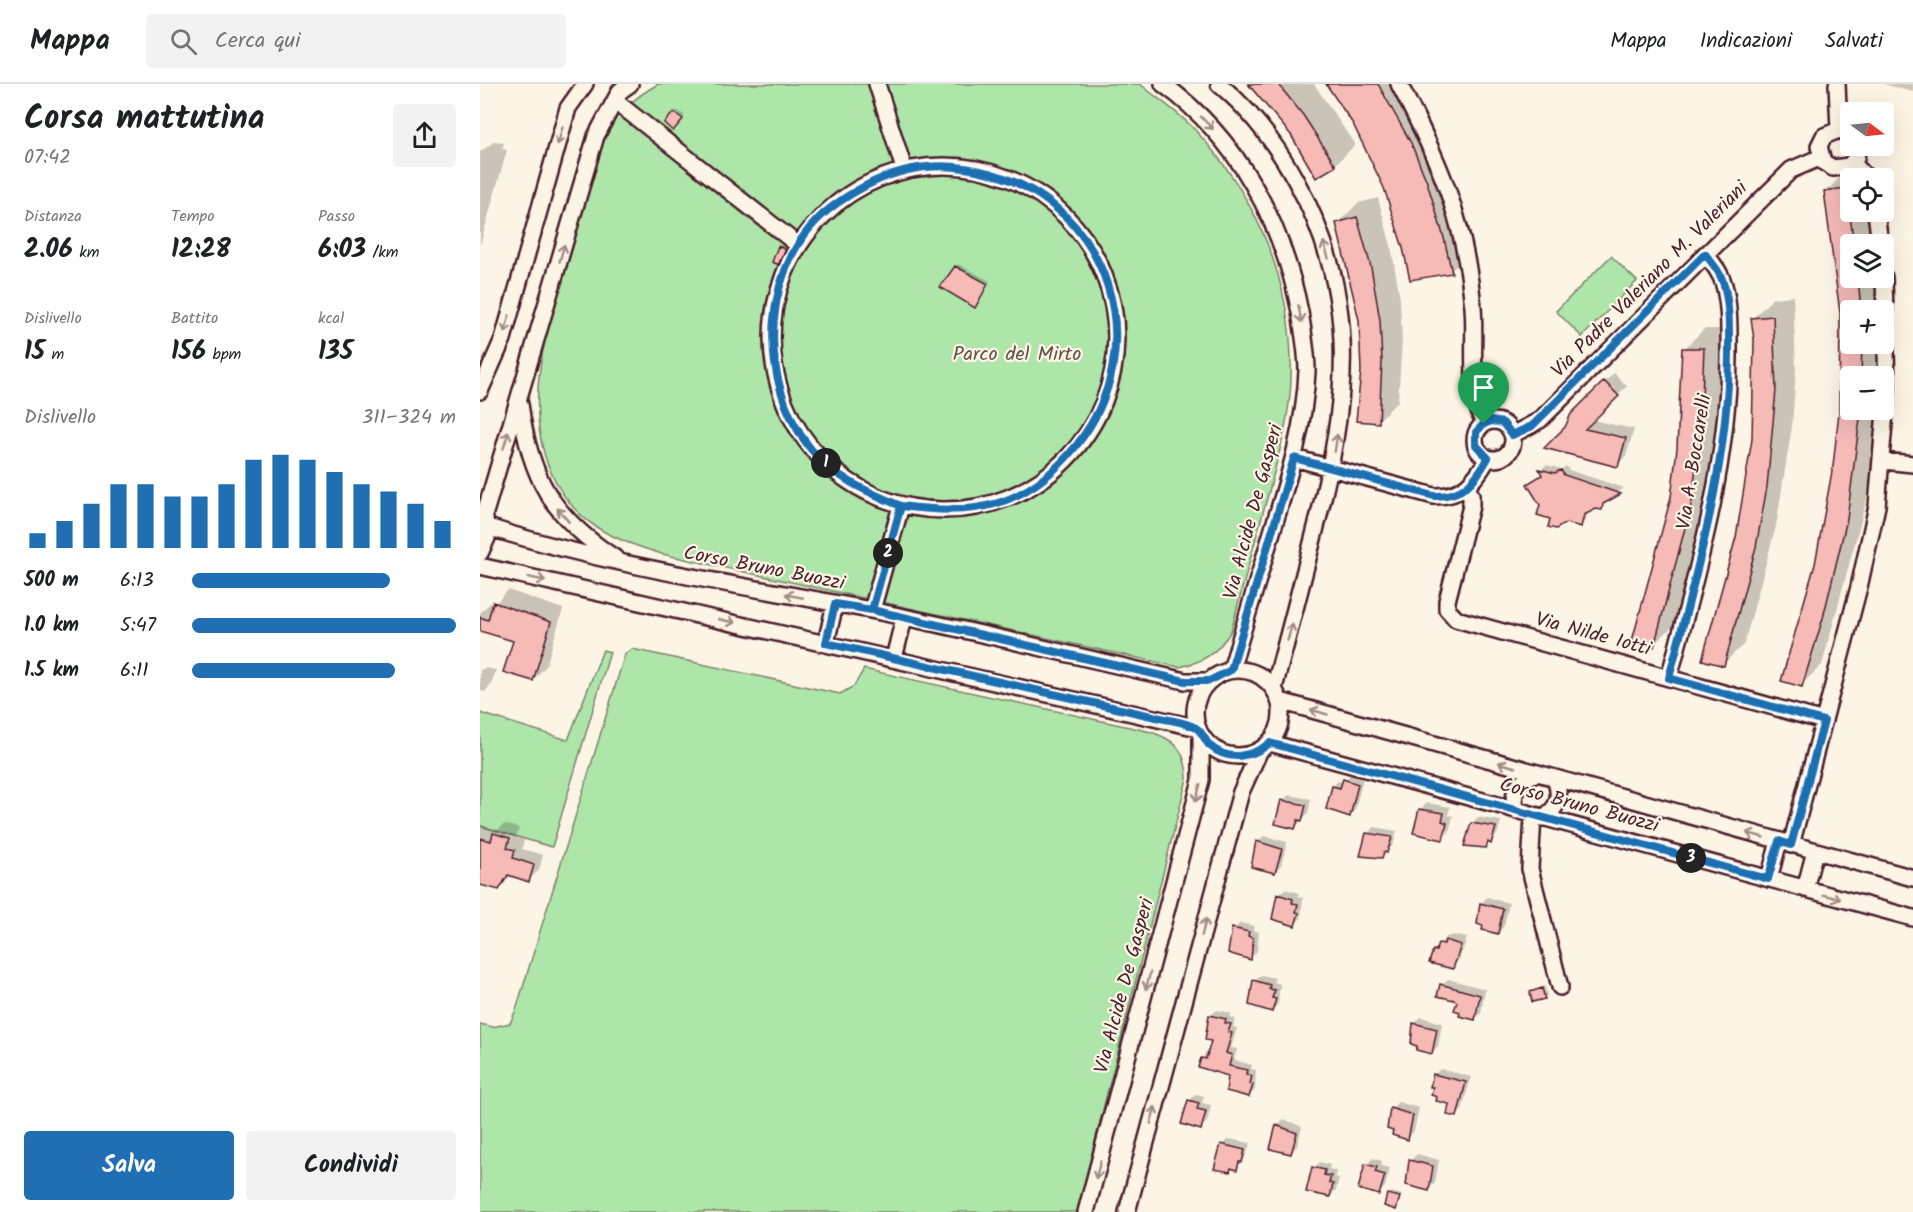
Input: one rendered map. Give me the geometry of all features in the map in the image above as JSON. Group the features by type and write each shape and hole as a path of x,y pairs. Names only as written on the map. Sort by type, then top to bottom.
{"street":[{"path":"480,391 485,367 503,339 568,108 583,84"},
{"path":"480,553 487,538 484,518 596,136 620,91 630,84"},
{"path":"877,84 904,169"},
{"name":"Via Alcide De Gasperi","path":"1163,84 1201,116 1230,147 1267,209 1283,248 1295,287 1307,370 1294,458 1231,670"},
{"path":"1127,1212 1241,792 1265,747 1278,730 1281,716 1277,695 1331,468 1343,388 1340,306 1320,230 1306,198 1282,156 1233,95 1219,84"},
{"path":"1399,84 1433,148 1449,189 1461,232 1473,306 1477,402 1484,424"},
{"path":"1838,84 1841,102"},
{"path":"615,101 798,245"},
{"path":"1840,132 1828,133 1821,141 1821,157 1833,168 1844,168 1853,163 1856,156"},
{"name":"Via Padre Valeriano M. Valeriani","path":"1512,435 1540,420 1791,170 1821,157"},
{"path":"1853,163 1858,168"},
{"path":"961,165 1016,180 1063,212 1098,258 1115,312 1114,370 1094,423 1068,456 1042,481 998,503 950,512 901,506 851,485 811,449 783,402 772,349 772,338 777,295 798,245 828,210 863,185 904,169 961,165"},
{"name":"Via A. Boccarelli","path":"1669,678 1706,538 1720,468 1727,407 1727,300 1721,277 1705,254"},
{"path":"1768,879 1785,843 1824,721 1870,544 1883,461 1888,346 1885,288"},
{"path":"520,397 525,431 538,477 556,506 577,531 625,564"},
{"path":"1294,458 1434,496 1445,496 1467,488 1488,458 1505,455 1512,445 1512,435 1503,423 1491,421 1476,432 1476,445 1488,458"},
{"path":"1883,461 1913,464"},
{"name":"Via Nilde Iotti","path":"1467,488 1471,495 1471,506 1447,601 1447,609 1456,620 1824,721"},
{"path":"872,610 901,506"},
{"name":"Corso Bruno Buozzi","path":"484,518 539,543 625,564 872,610 1185,681 1209,681"},
{"path":"480,566 894,658 1199,731"},
{"path":"826,643 835,604"},
{"path":"894,658 904,618"},
{"path":"1265,747 1247,755 1221,753 1209,745 1199,731 1196,703 1209,681 1231,670 1255,673 1277,695"},
{"name":"Corso Bruno Buozzi","path":"1277,695 1555,778 1913,878"},
{"name":"Via Alcide De Gasperi","path":"1086,1212 1201,780 1199,731"},
{"name":"Corso Bruno Buozzi","path":"1265,747 1517,811 1913,918"},
{"path":"1517,811 1514,804 1519,783 1525,777 1538,773"},
{"path":"1555,778 1560,793 1557,806 1538,817 1530,869 1560,987"},
{"path":"1805,889 1815,851"}],"green space":[{"name":"Parco del Mirto","path":"658,84 1140,84 1190,124 1218,157 1254,214 1279,277 1290,344 1290,393 1279,452 1231,631 1215,651 1203,659 1179,667 662,554 610,535 582,516 570,504 550,470 541,440 538,409 539,377 544,345 606,134 615,119 628,105"},
{"path":"1611,256 1637,281 1582,337 1556,311"},
{"path":"632,649 840,694 854,686 864,669 1143,730 1162,736 1176,745 1184,759 1187,779 1077,1212 480,1212 480,1024 493,1027 510,1023 516,1010 625,654"},
{"path":"603,650 610,652 552,847 480,826 480,713 568,740"}],"building":[{"path":"1248,84 1278,84 1303,115 1336,166 1316,178 1291,135"},
{"path":"1326,84 1378,84 1411,143 1427,182 1452,273 1410,280 1403,248 1384,188 1353,124"},
{"path":"674,112 683,119 673,131 664,123"},
{"path":"1840,189 1840,222 1851,222 1853,234 1840,234 1840,288 1859,288 1860,300 1840,300 1840,313 1824,191"},
{"path":"1357,217 1371,267 1380,320 1382,362 1379,423 1356,421 1361,371 1359,320 1336,223"},
{"path":"778,246 789,251 782,266 772,262"},
{"path":"955,266 988,284 975,308 940,287"},
{"path":"1840,313 1840,354 1862,354 1861,366 1840,366 1840,420 1860,420 1847,519 1823,618 1802,687 1781,681 1815,564 1833,466 1839,412"},
{"path":"1773,316 1776,390 1767,487 1756,547 1724,666 1702,660 1736,537 1752,439 1754,340 1751,318"},
{"path":"1682,348 1704,348 1701,422 1692,501 1654,647 1632,641 1671,497 1677,448"},
{"path":"1604,381 1619,396 1585,429 1626,438 1618,467 1544,448 1565,427 1571,414"},
{"path":"1539,469 1555,473 1561,470 1564,475 1621,494 1603,504 1602,510 1596,509 1584,515 1581,527 1566,523 1556,529 1548,527 1550,519 1537,515 1540,505 1527,484 1542,475"},
{"path":"493,602 551,622 533,681 503,672 513,641 480,631 480,617 488,620"},
{"path":"1343,779 1358,784 1350,817 1326,809 1332,786 1340,788"},
{"path":"1281,800 1306,805 1302,821 1298,820 1295,829 1275,824"},
{"path":"1419,809 1444,813 1442,821 1447,823 1443,840 1413,833"},
{"path":"1471,823 1496,827 1491,844 1488,842 1486,848 1464,846"},
{"path":"493,833 510,838 507,848 515,850 513,858 534,865 529,882 508,875 499,890 480,885 480,838 491,841"},
{"path":"1366,833 1392,837 1387,853 1384,852 1382,858 1360,856"},
{"path":"1256,841 1282,849 1275,873 1251,867"},
{"path":"1277,894 1293,899 1292,903 1298,904 1296,912 1299,913 1295,926 1272,919"},
{"path":"1480,903 1503,909 1498,934 1482,930 1483,926 1477,924"},
{"path":"1232,928 1249,932 1248,936 1253,938 1251,960 1228,953"},
{"path":"1445,940 1461,945 1453,969 1429,963 1433,950 1436,951 1438,943 1444,944"},
{"path":"1253,980 1270,985 1269,989 1275,990 1272,998 1276,999 1272,1012 1249,1005"},
{"path":"1440,984 1480,995 1475,1020 1459,1016 1460,1012 1454,1010 1457,1002 1454,1000 1437,996"},
{"path":"1542,988 1545,999 1532,1002 1530,992"},
{"path":"1209,1015 1226,1019 1225,1023 1231,1024 1228,1032 1232,1033 1226,1053 1232,1055 1229,1066 1247,1070 1246,1074 1252,1076 1250,1084 1253,1085 1249,1097 1226,1091 1228,1076 1198,1067 1201,1058 1206,1059 1211,1041 1205,1040"},
{"path":"1413,1023 1437,1029 1432,1054 1416,1050 1417,1046 1411,1044"},
{"path":"1433,1074 1466,1082 1457,1117 1447,1115 1449,1104 1436,1101 1437,1097 1431,1095"},
{"path":"1188,1100 1199,1103 1197,1109 1206,1111 1201,1130 1181,1124"},
{"path":"1390,1108 1413,1115 1408,1140 1392,1135 1393,1131 1387,1129"},
{"path":"1276,1125 1297,1133 1291,1154 1270,1149"},
{"path":"1221,1144 1245,1150 1237,1170 1231,1168 1230,1172 1214,1169"},
{"path":"1409,1160 1433,1166 1429,1191 1406,1185"},
{"path":"1365,1164 1377,1167 1375,1172 1385,1175 1379,1195 1358,1189"},
{"path":"1312,1167 1325,1170 1324,1175 1331,1176 1329,1183 1333,1184 1330,1197 1306,1192"},
{"path":"1387,1194 1400,1197 1396,1210 1384,1206"}],"route":[{"path":"1484,424 1476,432 1475,438 1478,450 1488,458 1480,473 1467,488 1445,496 1434,496 1294,458 1231,670 1209,681 1185,681 872,610 901,506 851,485 811,449 783,402 772,349 777,295 798,245 812,226 828,210 863,185 904,169 961,165 1016,180 1063,212 1098,258 1115,312 1114,370 1094,423 1068,456 1042,481 998,503 950,512 901,506 884,568 872,610 835,604 826,643 1198,728 1209,745 1221,753 1234,756 1247,755 1270,743 1768,879 1779,841 1791,845 1824,721 1669,678 1706,538 1724,436 1729,378 1728,325 1727,300 1718,270 1705,254 1532,426 1512,435 1503,423 1491,421 1484,424"}]}
